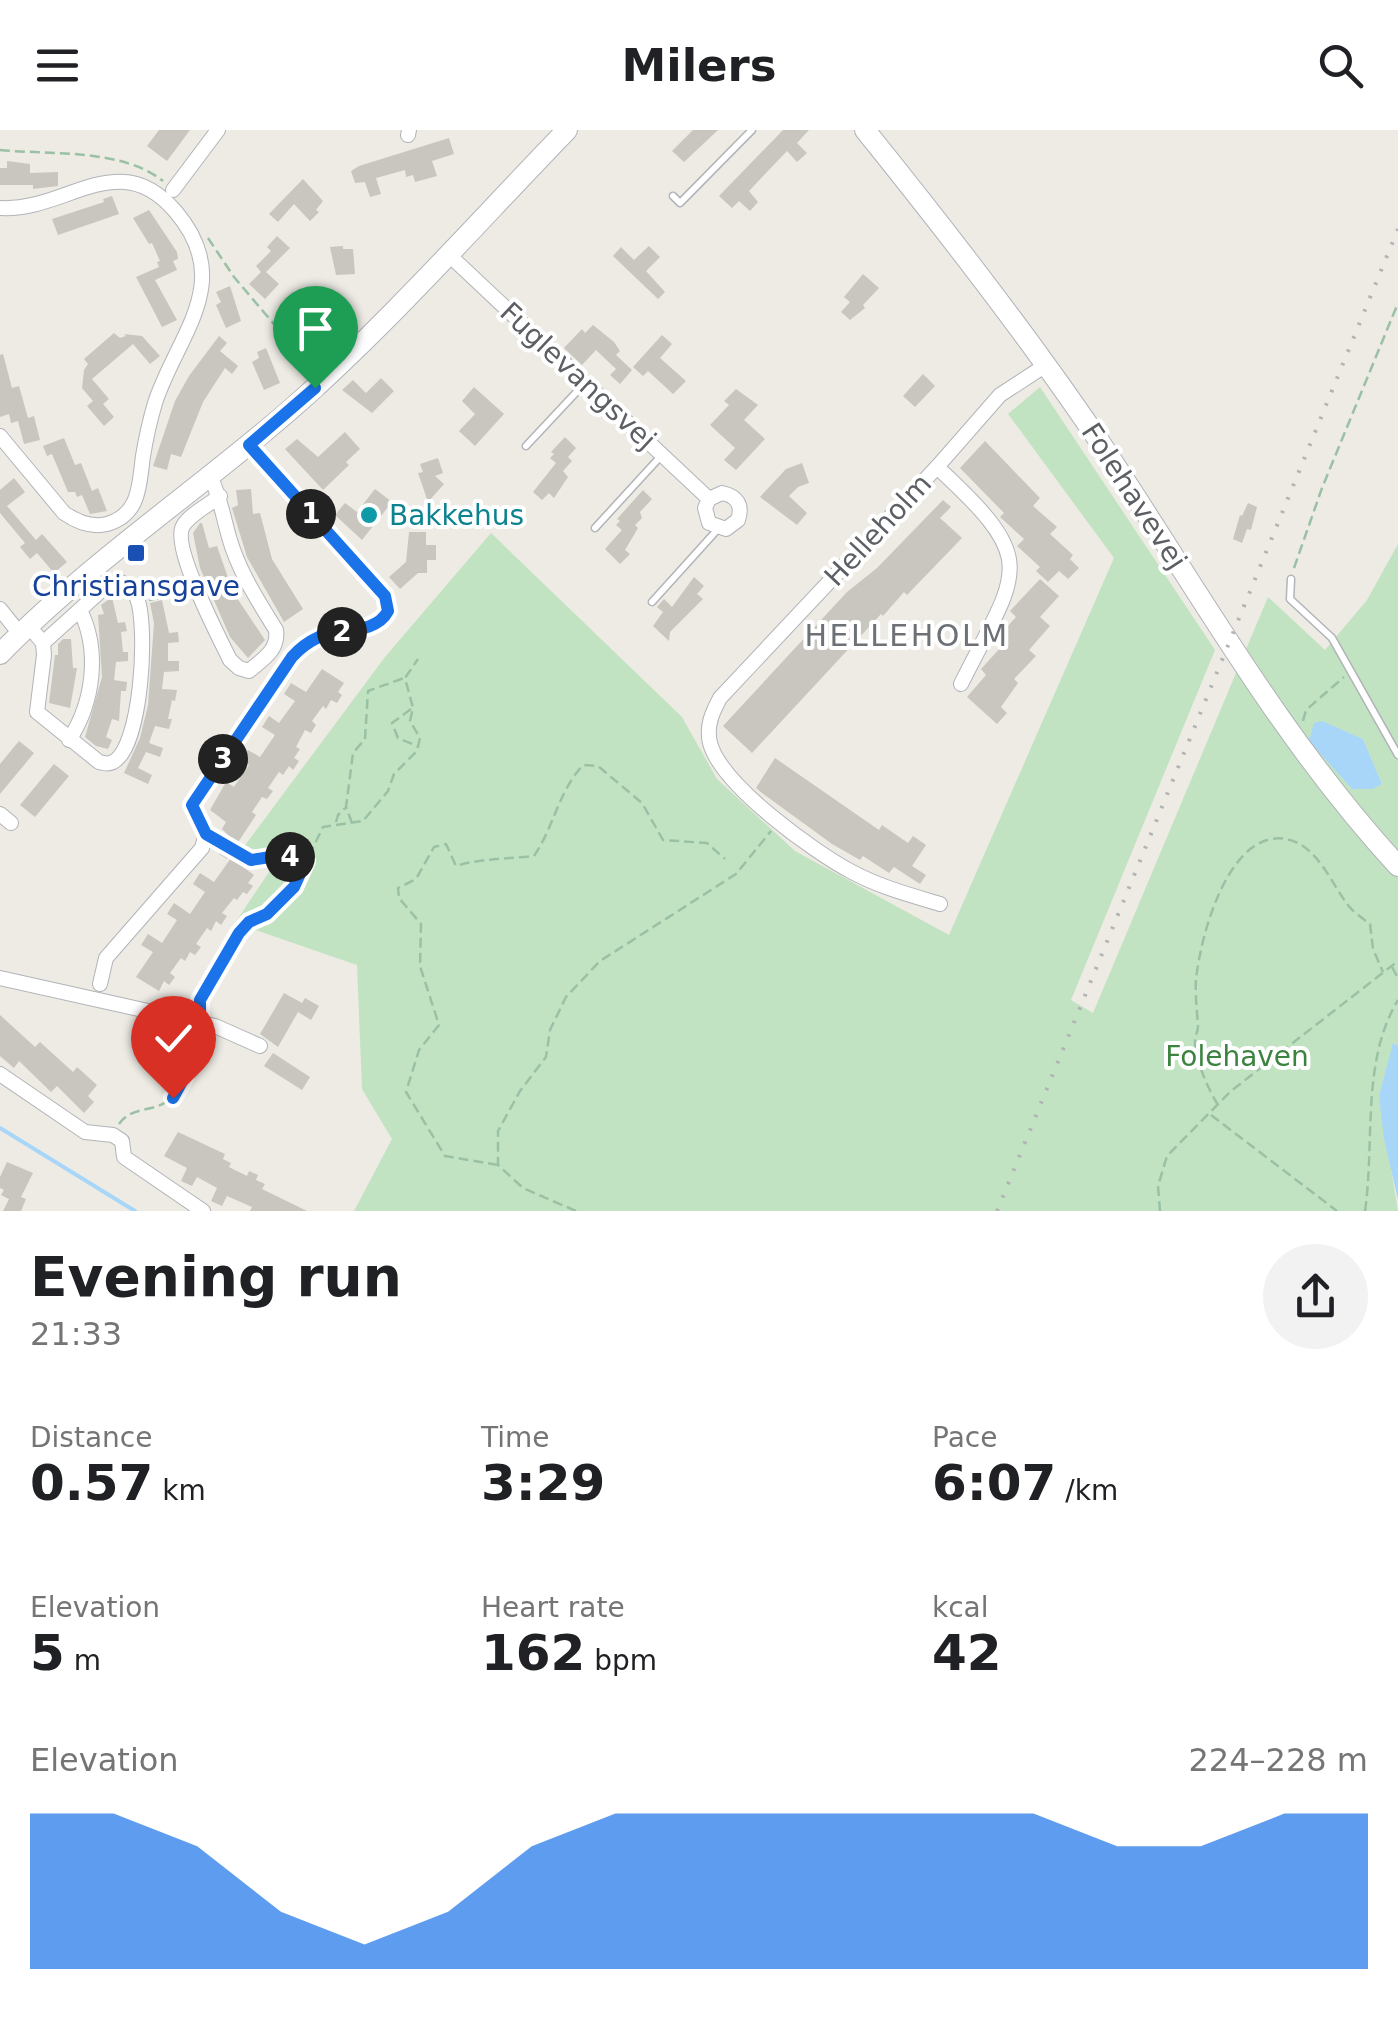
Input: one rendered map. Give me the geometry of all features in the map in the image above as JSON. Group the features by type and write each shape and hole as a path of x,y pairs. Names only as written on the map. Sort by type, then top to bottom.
{"street":[{"path":"173,190 218,130"},
{"path":"31,634 66,591 249,445 322,380 567,130"},
{"name":"Folehavevej","path":"865,130 946,230 1046,365 1293,738 1398,866"},
{"path":"0,208 17,210 40,205 107,181 146,186 178,214 196,246 202,269 197,314 154,405 138,498 124,516 100,525 75,520 64,513 0,436"},
{"name":"Fuglevangsvej","path":"447,253 709,499"},
{"name":"Helleholm","path":"940,904 852,872 778,822 718,760 711,744 711,715 720,698 937,467 1000,394 1046,365"},
{"path":"100,984 106,958 202,848 206,834 192,805 292,657 322,636 376,624 388,611 385,596 249,445"},
{"name":"Helleholm","path":"937,467 998,530 1012,569 1010,588 962,684"},
{"path":"210,476 220,496 229,540 278,639 272,651 249,671 230,660 196,590 180,534 184,523 220,496"},
{"name":"Fuglevangsvej","path":"715,494 730,494 740,506 733,526 718,528 705,516 709,499 715,494"},
{"path":"124,516 138,533"},
{"path":"0,609 31,634 44,654 37,712 98,762 108,764 117,760 134,717 142,674 142,625 131,587 121,582 106,587 80,610 31,634 0,654"},
{"path":"70,740 86,707 91,678 93,650 89,627 80,610"},
{"path":"0,978 200,1022 260,1046"},
{"path":"0,1074 84,1132 113,1135 122,1141 124,1157 203,1211"}],"lane":[{"path":"672,196 680,203 752,130"},
{"path":"526,446 585,383"},
{"path":"595,528 662,455"},
{"path":"652,602 718,528"},
{"path":"1291,579 1290,599 1332,638 1398,755"}],"path":[{"path":"0,150 93,156 129,164 160,177 173,190"},
{"path":"207,238 244,289 322,380"},
{"path":"1291,579 1322,488 1398,302"},
{"path":"138,602 196,590"},
{"path":"352,823 346,808 353,753 365,739 368,691 405,678 418,660"},
{"path":"113,1135 130,1112 173,1098 185,1076 200,1022 200,1000 239,933 249,922 267,914 294,887 324,827 364,821 388,791 394,774 420,747 420,738 410,721 413,708 405,678"},
{"path":"413,708 392,723 398,738 420,747"},
{"path":"576,1211 523,1188 498,1165 445,1156 406,1092 419,1050 439,1025 420,966 421,924 399,898 398,888 416,879 434,847 446,844 456,866 480,858 534,856 550,833 567,783 583,765 598,766 642,804 663,840 707,843 725,860"},
{"path":"336,824 338,815 346,808"},
{"path":"498,1165 498,1131 520,1091 546,1057 550,1030 566,998 600,961 736,874 778,822"},
{"path":"206,834 251,860 277,856 306,861"},
{"path":"1218,1105 1195,1042 1196,980 1214,904 1237,862 1252,848 1268,839 1289,839 1309,850 1350,908 1370,924 1373,949 1383,972"},
{"path":"1160,1211 1158,1186 1167,1156 1218,1105 1398,960"},
{"path":"1391,966 1398,978"},
{"path":"1365,1211 1371,1171 1376,1060 1384,1023 1398,1000"},
{"path":"1209,1113 1337,1211"}],"green space":[{"name":"Folehaven","path":"1040,387 1215,650 1071,1000 1093,1013 1268,597 1325,650 1367,600 1398,544 1398,1045 1394,1043 1379,1096 1398,1211 354,1211 392,1139 362,1089 357,965 235,923 271,869 243,848 385,657 491,533 682,717 717,779 795,851 949,935 1114,558 1008,414","holes":["1349,733 1363,739 1382,784 1352,789 1310,741 1313,737"]}],"water":[{"path":"1322,721 1363,739 1382,784 1372,789 1352,789 1309,741 1314,723"},
{"path":"1393,1043 1398,1045 1398,1200 1379,1096"}],"building":[{"path":"159,130 190,130 167,161 147,146"},
{"path":"693,130 718,130 684,162 672,151"},
{"path":"783,130 809,130 797,143 807,153 797,162 787,151 749,191 758,202 750,211 739,201 732,208 719,196"},
{"path":"449,138 454,154 432,161 437,176 415,182 413,175 406,177 405,170 376,178 381,194 370,197 365,182 355,183 351,171 359,166"},
{"path":"7,161 30,164 30,173 58,172 58,186 33,189 33,185 0,185 0,168 7,168"},
{"path":"303,179 323,201 316,210 319,212 310,221 294,204 278,222 269,214"},
{"path":"112,196 119,214 58,235 52,219"},
{"path":"149,210 178,259 173,261 177,270 155,280 177,320 162,327 136,277 159,267 152,243 133,218"},
{"path":"277,236 290,248 266,272 279,284 265,299 249,284 261,272 256,266 271,251 267,247"},
{"path":"649,246 660,257 646,271 665,292 658,299 613,256 621,247 634,260"},
{"path":"330,247 353,249 355,274 336,275"},
{"path":"863,274 879,288 863,305 865,308 850,320 841,312 850,302 844,297"},
{"path":"230,286 241,321 226,328 216,305 221,302 216,292"},
{"path":"593,325 614,342 620,351 616,355 632,370 620,384 610,375 616,369 596,350 582,365 564,348 582,329 585,333"},
{"path":"114,333 120,338 124,334 142,336 160,356 150,364 133,344 92,379 109,399 103,404 114,417 104,426 87,406 93,401 82,388 88,364 84,359"},
{"path":"662,335 672,344 660,358 686,381 673,394 648,371 643,376 633,367"},
{"path":"219,336 227,343 220,351 238,366 232,374 225,368 203,402 181,457 171,454 167,470 153,466 175,401"},
{"path":"266,348 280,383 264,390 252,362 259,358 257,352"},
{"path":"3,354 12,388 19,386 28,418 34,416 40,440 24,444 18,421 11,423 9,414 0,417"},
{"path":"923,374 935,386 915,407 903,396"},
{"path":"381,378 394,391 372,413 342,390 353,380 366,393"},
{"path":"474,387 504,414 475,446 459,431 475,414 462,401"},
{"path":"736,389 758,405 744,420 765,439 736,470 724,460 735,448 710,425 729,405 724,401"},
{"path":"345,432 360,449 323,490 285,449 297,439 318,457"},
{"path":"565,437 576,448 563,471 568,477 554,498 549,493 542,500 533,492 556,463 550,458 554,454 551,452"},
{"path":"64,438 75,465 81,463 92,491 98,488 107,511 90,514 82,495 77,497 75,492 68,492 52,454 47,456 43,446"},
{"path":"985,441 1040,498 1033,506 1057,527 1050,534 1073,555 1070,559 1079,568 1068,579 1059,571 1048,582 1036,571 1040,567 1017,546 1024,539 1000,517 1004,513 960,468"},
{"path":"438,458 443,473 435,476 444,484 428,502 418,473 423,472 420,464"},
{"path":"802,463 809,483 789,496 807,513 797,525 760,497 786,469"},
{"path":"14,478 25,492 7,506 36,540 42,534 67,562 54,573 37,553 30,559 20,547 25,543 0,513 0,490"},
{"path":"251,489 253,514 260,513 272,559 303,609 284,622 247,557 232,508 238,505 236,490"},
{"name":"Bakkehus","path":"375,489 392,502 362,540 335,515 345,503 357,512"},
{"path":"643,490 652,499 640,512 642,518 625,550 630,554 620,564 605,549 622,530 616,525 620,521 617,519"},
{"path":"943,500 951,507 940,518 962,538 907,595 904,592 881,614 752,753 723,726 847,592 877,568"},
{"path":"1248,503 1257,507 1251,530 1247,529 1242,543 1233,539"},
{"path":"200,523 209,548 217,546 233,592 265,640 248,658 230,637 200,568 193,533"},
{"path":"409,532 426,532 426,545 436,545 436,560 427,560 427,573 418,573 400,589 389,577 406,562"},
{"path":"694,577 704,586 697,594 703,599 670,632 669,641 653,626 663,612 657,607 664,599 672,607"},
{"path":"1040,579 1059,596 1040,617 1050,626 1029,650 1036,656 1014,679 1018,683 1001,707 1007,713 997,724 967,697 986,675 981,669 1001,647 996,639 1016,617 1010,611"},
{"path":"112,597 118,623 125,622 127,631 121,632 128,661 116,662 114,680 127,682 126,691 121,691 119,721 112,719 106,737 112,740 108,749 85,737 102,677 98,615 104,614 101,605"},
{"path":"162,600 169,633 178,632 179,642 168,643 168,661 179,661 179,671 164,672 162,689 177,690 169,729 155,726 149,743 163,748 160,757 146,752 138,768 152,775 148,784 124,773 140,738 148,705 154,623 150,603"},
{"path":"63,639 71,639 73,668 77,668 70,708 49,703 55,655"},
{"path":"322,669 344,683 338,692 342,695 337,703 331,700 326,709 323,706 312,721 316,725 311,733 305,730 296,747 300,749 294,758 299,761 293,770 289,766 283,775 279,772 268,788 273,791 267,799 262,797 252,812 256,815 227,859 219,854 230,837 222,829 226,822 210,810 226,782 234,787 249,765 241,760 248,750 260,757 275,735 262,727 269,716 279,723 295,701 284,694 291,683 306,692"},
{"path":"19,741 34,753 0,794 0,764"},
{"path":"775,758 879,830 882,825 908,843 913,836 926,845 912,866 926,875 920,884 894,867 889,873 863,856 860,860 832,844 756,788"},
{"path":"54,764 69,776 35,817 20,805"},
{"path":"231,858 254,875 247,894 243,892 237,900 234,898 222,913 227,916 221,925 216,921 211,931 207,928 196,944 201,947 195,955 190,952 185,961 181,958 170,973 175,977 169,985 164,981 159,991 136,977 153,952 141,945 148,934 162,943 177,920 167,914 174,903 190,914 205,892 193,884 200,873 214,882"},
{"path":"284,993 302,1003 305,998 319,1006 311,1020 298,1012 278,1047 260,1034"},
{"path":"0,1015 35,1047 40,1042 73,1072 77,1067 97,1085 88,1096 94,1102 84,1113 57,1086 51,1092 19,1061 14,1068 0,1056"},
{"path":"273,1053 310,1077 302,1090 264,1066"},
{"path":"178,1132 225,1154 223,1159 231,1163 229,1167 247,1176 249,1171 258,1175 256,1180 265,1184 262,1189 307,1211 250,1211 252,1207 227,1196 222,1206 211,1201 217,1188 197,1177 192,1186 181,1181 187,1168 164,1156"},
{"path":"7,1162 33,1173 21,1197 26,1199 21,1211 3,1211 9,1199 1,1195 4,1190 0,1188 0,1177"}],"waterway":[{"path":"0,1128 135,1211"}],"railway":[{"path":"997,1211 1398,229"}],"place":[{"name":"Bakkehus","path":"369,515"},
{"name":"Christiansgave","path":"136,553"}],"district":[{"name":"HELLEHOLM","path":"907,635"}],"route":[{"path":"173,1098 185,1076 200,1022 200,1000 239,933 249,922 267,914 294,887 306,861 277,856 251,860 206,834 192,805 292,657 322,636 376,624 388,611 385,596 249,445 315,388"}]}
